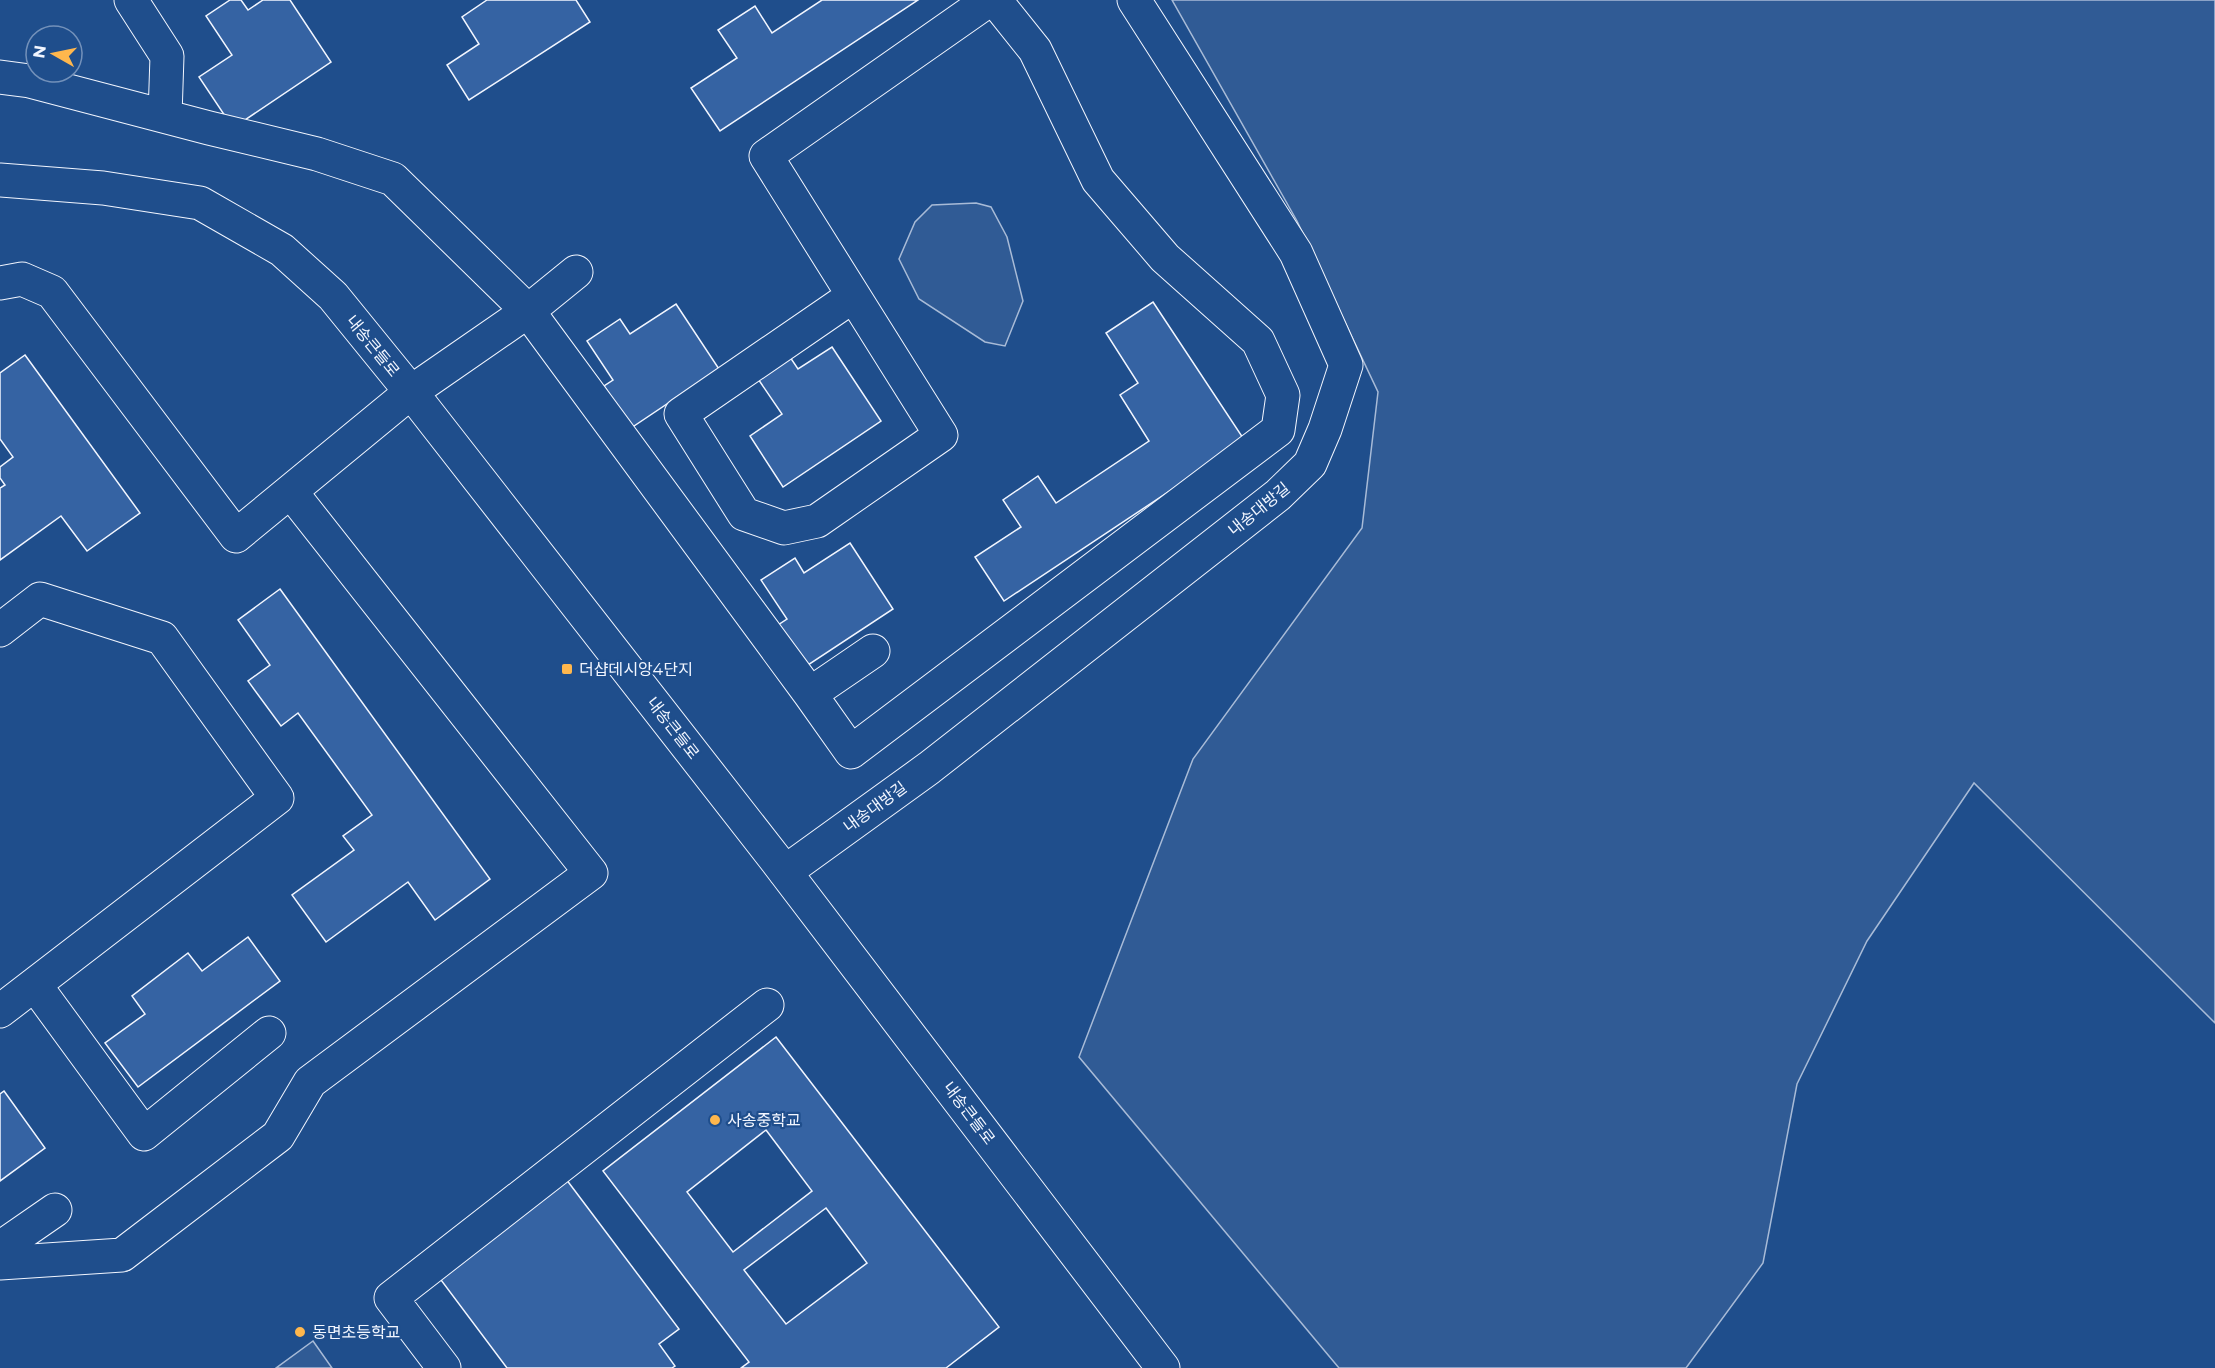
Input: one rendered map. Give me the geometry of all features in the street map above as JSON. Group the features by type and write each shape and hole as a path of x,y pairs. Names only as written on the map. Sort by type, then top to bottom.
{"street":[{"path":"131,0 167,56 165,116"},
{"path":"853,296 681,414 744,514 784,528 817,521 941,435 766,156 989,0"},
{"path":"0,77 30,81 317,154 393,179 528,311 851,752 1278,430 1283,395 1258,341 1165,258 1098,180 1035,50 995,0"},
{"name":"내송대방길","path":"785,872 929,768 1278,495 1310,464 1325,429 1346,365 1296,253 1134,0"},
{"name":"내송큰들로","path":"0,180 103,188 200,203 282,250 333,296 411,392 785,872 1163,1368"},
{"path":"0,283 22,279 52,292 236,536 411,392 528,311 576,272"},
{"path":"0,1263 122,1254 278,1136 310,1082 591,873 291,492"},
{"path":"0,630 39,599 162,638 277,798 0,1011"},
{"path":"810,694 873,651"},
{"path":"35,984 144,1134 269,1033"},
{"path":"444,1368 391,1298 766,1005"},
{"path":"0,1248 55,1210"}],"shaded area":[{"path":"1172,0 2215,0 2215,1023 1974,783 1867,941 1797,1084 1763,1263 1686,1368 1339,1368 1079,1057 1193,759 1362,528 1378,392 1297,221"},
{"path":"976,203 991,207 1007,237 1023,301 1005,346 985,342 919,299 899,259 915,222 932,205"},
{"path":"313,1341 332,1368 276,1368"}],"building":[{"path":"230,0 241,0 248,10 263,0 290,0 331,62 233,128 199,77 232,55 206,16"},
{"path":"487,0 576,0 590,22 469,100 447,65 479,44 462,17"},
{"path":"822,0 918,0 720,131 691,88 737,58 718,30 755,6 772,33"},
{"path":"1153,302 1245,441 1004,601 975,557 1021,527 1003,500 1038,476 1056,503 1149,441 1120,395 1138,383 1106,333"},
{"path":"676,304 719,369 631,428 604,386 613,380 587,341 620,319 630,334"},
{"path":"832,347 881,421 783,487 750,436 782,414 756,376 788,354 798,369"},
{"path":"25,355 140,513 87,551 61,516 0,560 0,488 5,485 0,478 0,467 13,457 0,439 0,373"},
{"path":"850,543 893,609 805,667 778,625 787,619 761,580 795,558 804,573"},
{"path":"280,589 490,879 435,920 408,882 326,942 292,895 354,850 343,836 372,815 298,713 281,726 248,681 270,665 238,620"},
{"path":"248,937 280,981 138,1087 105,1043 145,1014 132,996 188,953 202,971"},
{"path":"776,1037 999,1327 946,1368 741,1368 749,1362 603,1171","holes":["766,1130 812,1191 733,1252 687,1192","826,1208 867,1263 786,1324 744,1270"]},
{"path":"4,1091 45,1148 0,1181 0,1094"},
{"path":"566,1179 679,1329 659,1344 675,1366 672,1368 507,1368 438,1276"}],"place":[{"name":"더샵데시앙4단지","path":"567,669"},
{"name":"사송중학교","path":"715,1120"},
{"name":"동면초등학교","path":"300,1332"}]}
